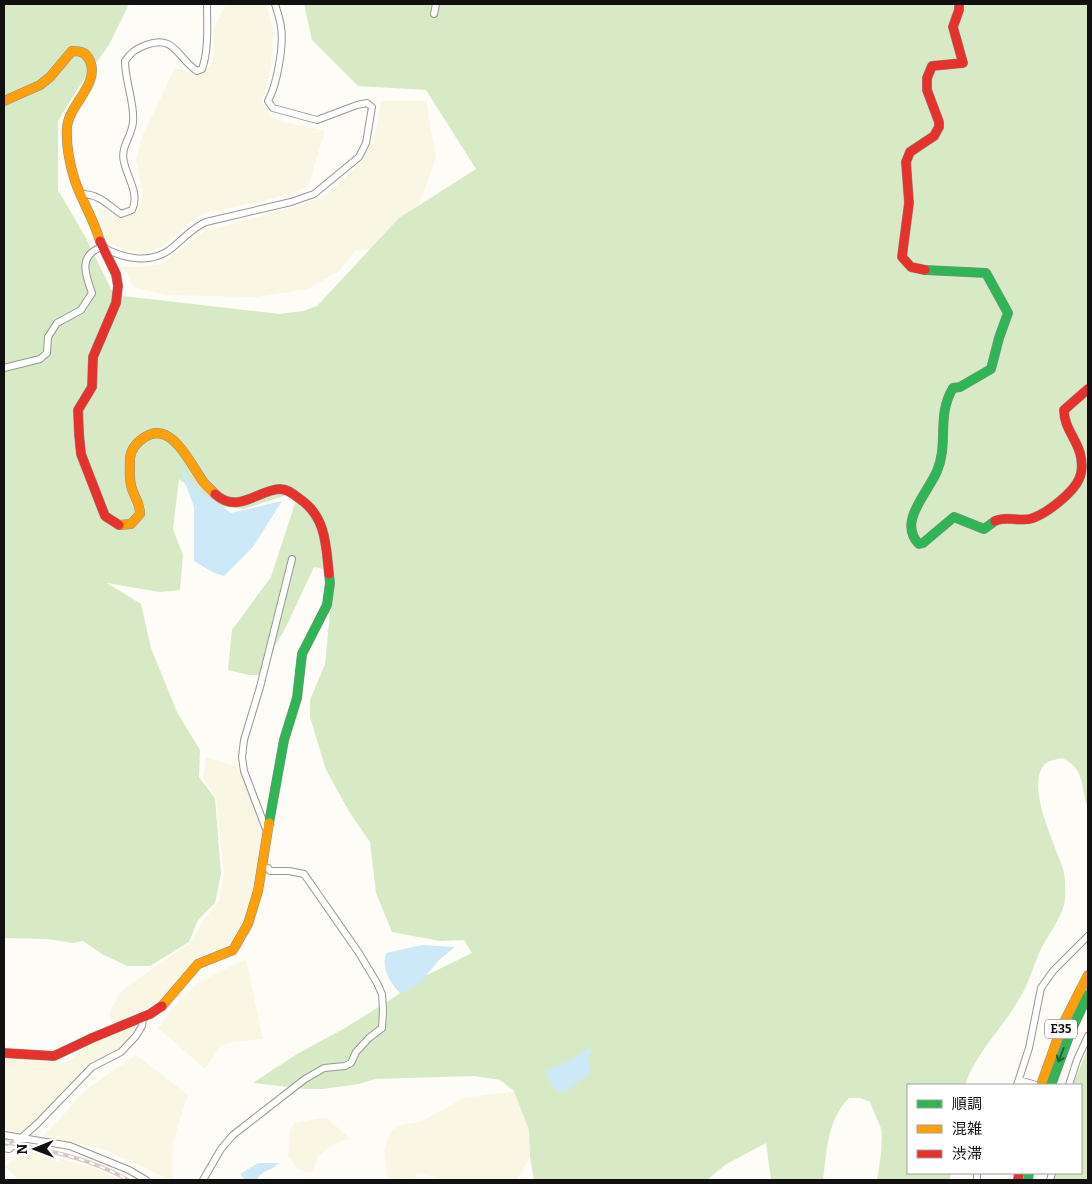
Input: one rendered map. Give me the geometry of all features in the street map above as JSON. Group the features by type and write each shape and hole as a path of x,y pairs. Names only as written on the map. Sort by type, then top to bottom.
{"main road":[{"path":"959,4 959,10 952,27 963,63 932,66 927,74 926,90 939,122 938,132 933,138 913,149 905,160 909,203 902,243 902,257 911,267 923,270 986,273 1008,313 991,369 960,387 952,388 946,399 943,411 942,446 938,469 911,523 911,536 914,541 919,544 923,543 954,517 984,529 999,519 1029,520 1051,507 1072,488 1082,470 1081,455 1063,420 1064,410 1088,389"},
{"path":"4,102 40,85 50,77 72,51 82,51 88,56 92,66 91,78 67,126 70,159 75,181 82,194 102,247 116,274 118,286 116,303 93,357 92,387 78,410 81,454 106,516 119,525 132,524 140,514 140,504 131,486 130,456 137,442 151,434 160,433 170,438 185,452 203,482 220,498 230,502 246,501 278,489 288,490 309,505 326,535 330,583 327,605 302,654 297,698 284,740 258,891 248,924 232,950 198,964 161,1007 143,1018 92,1038 54,1056 4,1053"},
{"name":"E35","path":"1041,1084 1062,1026 1088,975"},
{"name":"E35","path":"1051,1084 1071,1031 1088,995"}],"street":[{"path":"82,194 100,197 121,214 132,210 134,207 134,188 123,161 123,148 134,117 134,109 125,75 125,61 135,49 153,42 163,41 172,46 197,71 202,69 205,54 207,4"},
{"path":"4,368 40,358 47,353 48,337 57,323 81,310 92,293 86,276 85,262 93,250 102,247 117,255 141,259 158,256 171,249 195,227 206,222 291,202 314,194 358,156 366,143 371,119 372,107 368,103 357,105 317,120 273,108 268,101 272,94 281,52 281,29 275,4"},
{"path":"434,14 436,4"},
{"path":"268,832 244,771 242,757 244,740 260,687 292,559"},
{"path":"203,1180 221,1149 233,1135 305,1079 324,1068 345,1066 351,1062 356,1052 382,1028 382,994 377,983 359,953 304,874 289,871 270,871 268,868 262,868"},
{"path":"1020,1082 1033,1031 1041,988 1053,970 1088,936"},
{"path":"4,1148 8,1149 38,1123 92,1066 121,1052 136,1036 142,1026 143,1018"},
{"path":"1069,1084 1077,1060 1088,1036"},
{"path":"4,1135 70,1146 129,1170 146,1180"}],"shaded area":[{"path":"226,4 267,4 273,33 271,68 262,100 266,111 276,120 325,131 308,187 271,199 199,215 162,247 141,254 108,244 95,205 119,219 137,212 143,195 136,160 142,137 175,68 200,75 213,63 214,28"},
{"path":"381,101 426,101 436,157 424,192 409,226 391,247 355,251 339,271 308,289 257,297 167,295 135,288 121,266 138,267 161,264 203,232 302,205 329,193 364,159 376,131"},
{"path":"206,757 236,766 240,771 264,833 255,880 243,924 231,946 196,961 156,1006 141,1014 114,1023 111,1022 110,1013 112,1007 122,990 190,943 205,918 219,901 224,874 216,797 203,778"},
{"path":"246,959 263,1039 232,1042 221,1046 205,1069 158,1028 179,1001 196,984"},
{"path":"138,1024 134,1034 119,1051 92,1064 22,1133 4,1129 4,1058 34,1059 63,1063 73,1058 89,1044 115,1031"},
{"path":"136,1055 188,1095 176,1132 172,1154 173,1180 169,1180 99,1148 42,1137 85,1090"},
{"path":"514,1091 529,1130 530,1157 517,1180 444,1180 417,1173 415,1180 401,1178 400,1180 388,1180 384,1153 392,1130 401,1125 420,1122 464,1098"},
{"path":"326,1117 349,1138 332,1145 318,1156 313,1171 306,1172 298,1169 288,1157 290,1131 294,1123"},
{"path":"24,1151 95,1168 121,1180 16,1180 17,1178 5,1167"}],"green space":[{"path":"4,4 129,4 109,45 78,88 58,121 58,190 85,236 114,295 279,314 303,311 317,306 399,218 476,169 426,90 358,86 312,40 304,4 1088,4 1088,808 1079,773 1070,762 1062,758 1048,762 1041,771 1038,783 1039,798 1048,830 1064,873 1065,899 1062,911 1042,947 1021,996 976,1062 965,1084 907,1084 907,1174 951,1174 950,1180 877,1180 882,1131 870,1102 860,1098 849,1098 836,1116 829,1136 823,1180 771,1180 766,1143 725,1165 707,1180 534,1180 530,1157 529,1130 514,1091 500,1080 474,1076 375,1079 359,1084 323,1089 253,1083 297,1054 345,1028 425,976 472,953 464,940 440,941 392,932 376,893 370,842 350,813 326,770 310,717 310,700 325,664 332,592 330,570 314,567 286,627 259,675 249,675 228,670 232,630 271,577 299,491 244,509 213,506 179,479 173,529 183,555 180,590 160,592 107,583 141,604 151,648 177,712 200,750 199,777 215,798 221,874 215,903 198,920 189,942 150,966 127,966 102,954 83,941 73,943 47,939 4,938"},
{"path":"1088,1048 1088,1180 1050,1180 1053,1174 1082,1174 1082,1084 1073,1084"}],"water":[{"path":"178,463 196,488 231,513 282,501 253,547 224,576 214,573 194,561 194,507"},
{"path":"422,945 455,947 439,960 420,983 401,994 393,985 386,970 386,953"},
{"path":"592,1049 587,1062 591,1067 590,1073 567,1091 559,1092 552,1086 545,1071 571,1060 586,1050"},
{"path":"258,1163 279,1163 261,1174 257,1180 245,1180 240,1174"}],"railway":[{"path":"4,1142 83,1160 114,1172 128,1180"}],"traffic: fast":[{"path":"925,270 986,273 1008,313 991,369 960,387 953,388 948,398 945,409 940,461 933,480 916,508 911,526 913,535 919,544 923,543 954,517 984,529 995,521"},
{"path":"269,823 284,740 297,698 302,654 327,605 330,583 329,574"},
{"path":"1051,1084 1071,1031 1088,995"},
{"path":"1028,1180 1029,1174"}],"traffic: slow":[{"path":"4,101 40,85 50,77 72,51 78,51 87,56 92,70 91,78 72,111 67,128 67,141 75,181 100,241"},
{"path":"119,525 131,524 140,514 139,505 130,482 130,458 137,443 154,433 163,434 179,446 203,482 215,494"},
{"path":"162,1006 198,964 233,950 248,924 258,891 269,823"},
{"path":"1041,1084 1062,1026 1088,975"}],"traffic: jam":[{"path":"925,270 911,267 902,257 909,203 906,162 910,152 934,136 939,127 939,122 927,90 927,78 932,66 963,63 953,27 959,10 959,4"},
{"path":"100,241 116,274 118,286 116,303 93,357 92,387 78,410 79,434 81,454 105,516 119,525"},
{"path":"995,521 1000,519 1024,520 1039,515 1059,502 1076,484 1081,473 1081,459 1078,447 1066,422 1064,410 1088,389"},
{"path":"215,494 223,500 232,502 248,500 272,490 286,490 293,494 309,506 320,523 325,542 329,574"},
{"path":"4,1053 54,1056 150,1014 162,1006"},
{"path":"1018,1180 1019,1174"}]}
